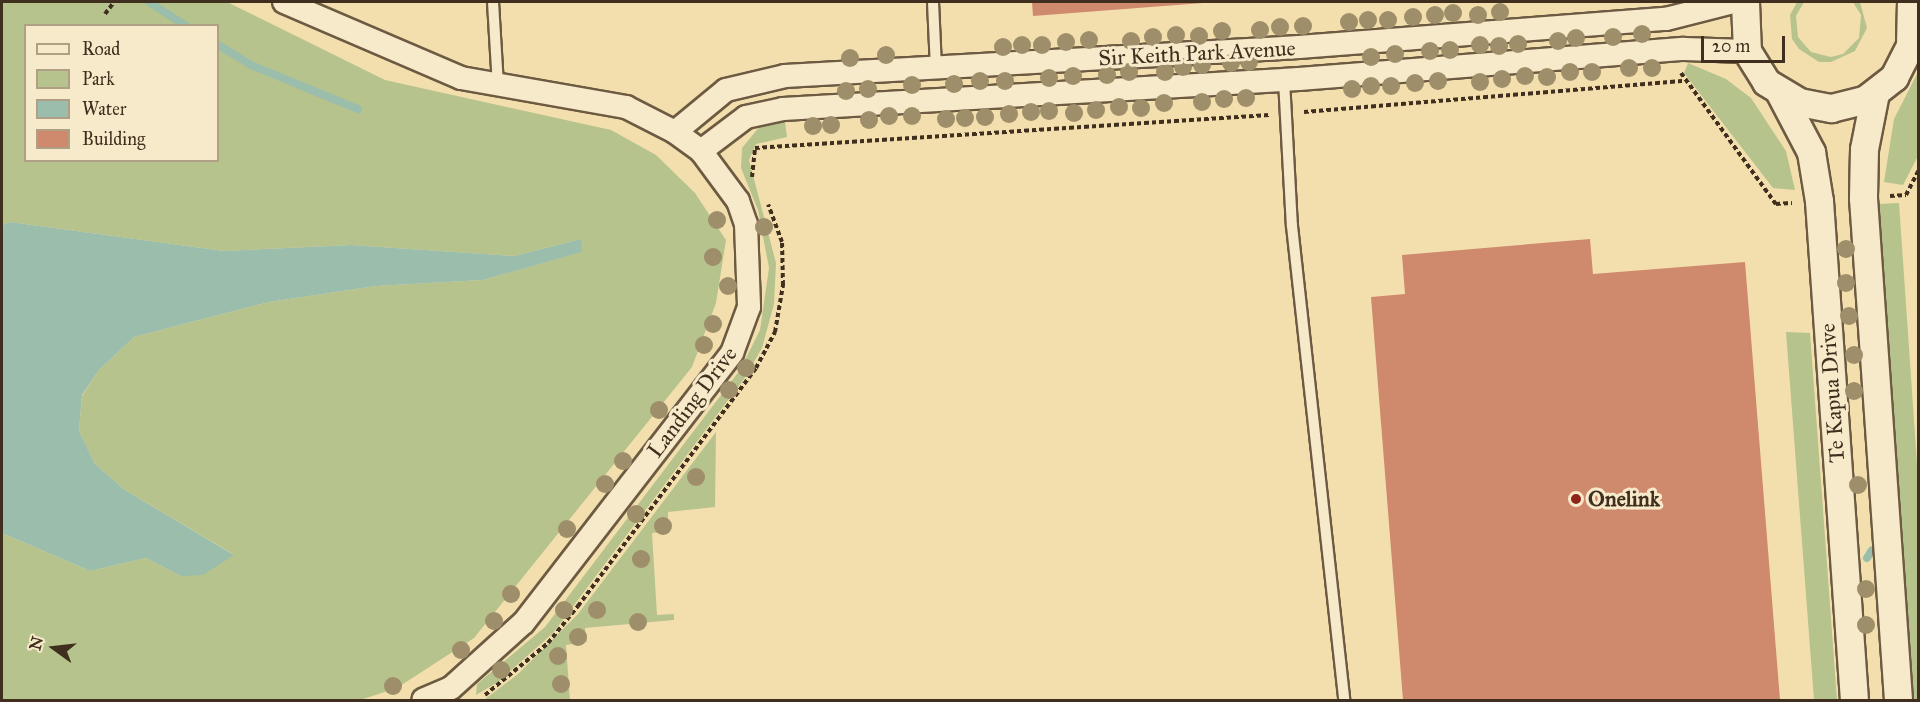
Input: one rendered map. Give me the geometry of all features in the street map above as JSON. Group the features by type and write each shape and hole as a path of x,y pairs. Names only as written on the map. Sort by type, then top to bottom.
{"street":[{"name":"Landing Drive","path":"284,2 402,56 461,78 626,108 675,132 701,152 738,201 746,224 751,281 744,330 732,353 524,623 451,688 423,700"},
{"name":"Sir Keith Park Avenue","path":"675,132 726,90 785,76 1666,19 1733,2"},
{"path":"1744,2 1747,51 1766,82 1779,93 1813,107 1831,108 1875,93 1904,62 1913,27 1911,2"},
{"name":"Sir Keith Park Avenue","path":"701,152 746,117 783,109 1284,80 1684,49 1747,51"},
{"name":"Te Kapua Drive","path":"1779,93 1811,152 1819,201 1854,700"},
{"name":"Te Kapua Drive","path":"1875,93 1864,149 1863,198 1898,700"}],"lane":[{"path":"493,2 498,85"},
{"path":"933,2 936,68"},
{"path":"1284,80 1292,226 1344,700"}],"path":[{"path":"105,14 114,2"},
{"path":"1677,67 1776,204 1801,202"},
{"path":"759,187 752,178 755,148 1286,114 1685,81"},
{"path":"1878,197 1906,195 1918,171"},
{"path":"477,700 548,643 756,368 774,332 783,285 782,242 765,196"}],"green space":[{"path":"2,2 227,2 385,80 611,130 656,155 695,193 726,240 716,303 692,367 474,638 397,688 360,700 2,700 2,533 90,571 146,558 181,576 233,554 125,490 95,464 79,431 82,396 99,370 134,337 269,302 376,286 483,280 581,252 581,239 514,256 351,245 224,251 10,222 2,225"},
{"path":"1797,2 1804,2 1796,16 1798,37 1811,52 1831,57 1843,54 1859,38 1861,15 1853,2 1860,2 1867,28 1855,51 1831,62 1819,62 1799,49 1792,39 1790,15"},
{"path":"1688,63 1726,79 1751,98 1786,151 1795,190 1773,188 1684,73"},
{"path":"1918,72 1918,156 1903,185 1884,182 1894,119"},
{"path":"785,122 787,137 756,144 749,160 776,263 774,304 762,348 744,379 553,633 498,682 476,695 477,684 545,627 740,370 760,330 769,268 758,210 741,168 742,148 760,126"},
{"path":"1899,203 1918,478 1918,700 1914,700 1879,204"},
{"path":"1786,332 1810,333 1837,700 1814,700"},
{"path":"716,432 715,507 668,512 668,532 652,533 657,615 674,614 674,620 585,628 587,642 566,645 570,700 484,700 518,674 578,614"}],"water":[{"path":"10,222 224,251 351,245 514,256 581,239 582,252 483,280 376,286 269,302 134,337 99,370 82,395 79,431 95,464 125,490 234,555 203,575 181,576 146,558 90,571 2,533 2,225"}],"building":[{"path":"1032,2 1203,2 1203,3 1033,16"},
{"name":"Onelink","path":"1590,239 1593,274 1745,262 1780,700 1403,700 1371,297 1405,294 1402,255"}],"waterway":[{"path":"149,2 183,24"},
{"path":"219,46 251,65 358,109"},
{"path":"1867,558 1872,550"}],"place":[{"name":"Onelink","path":"1576,499"}]}
